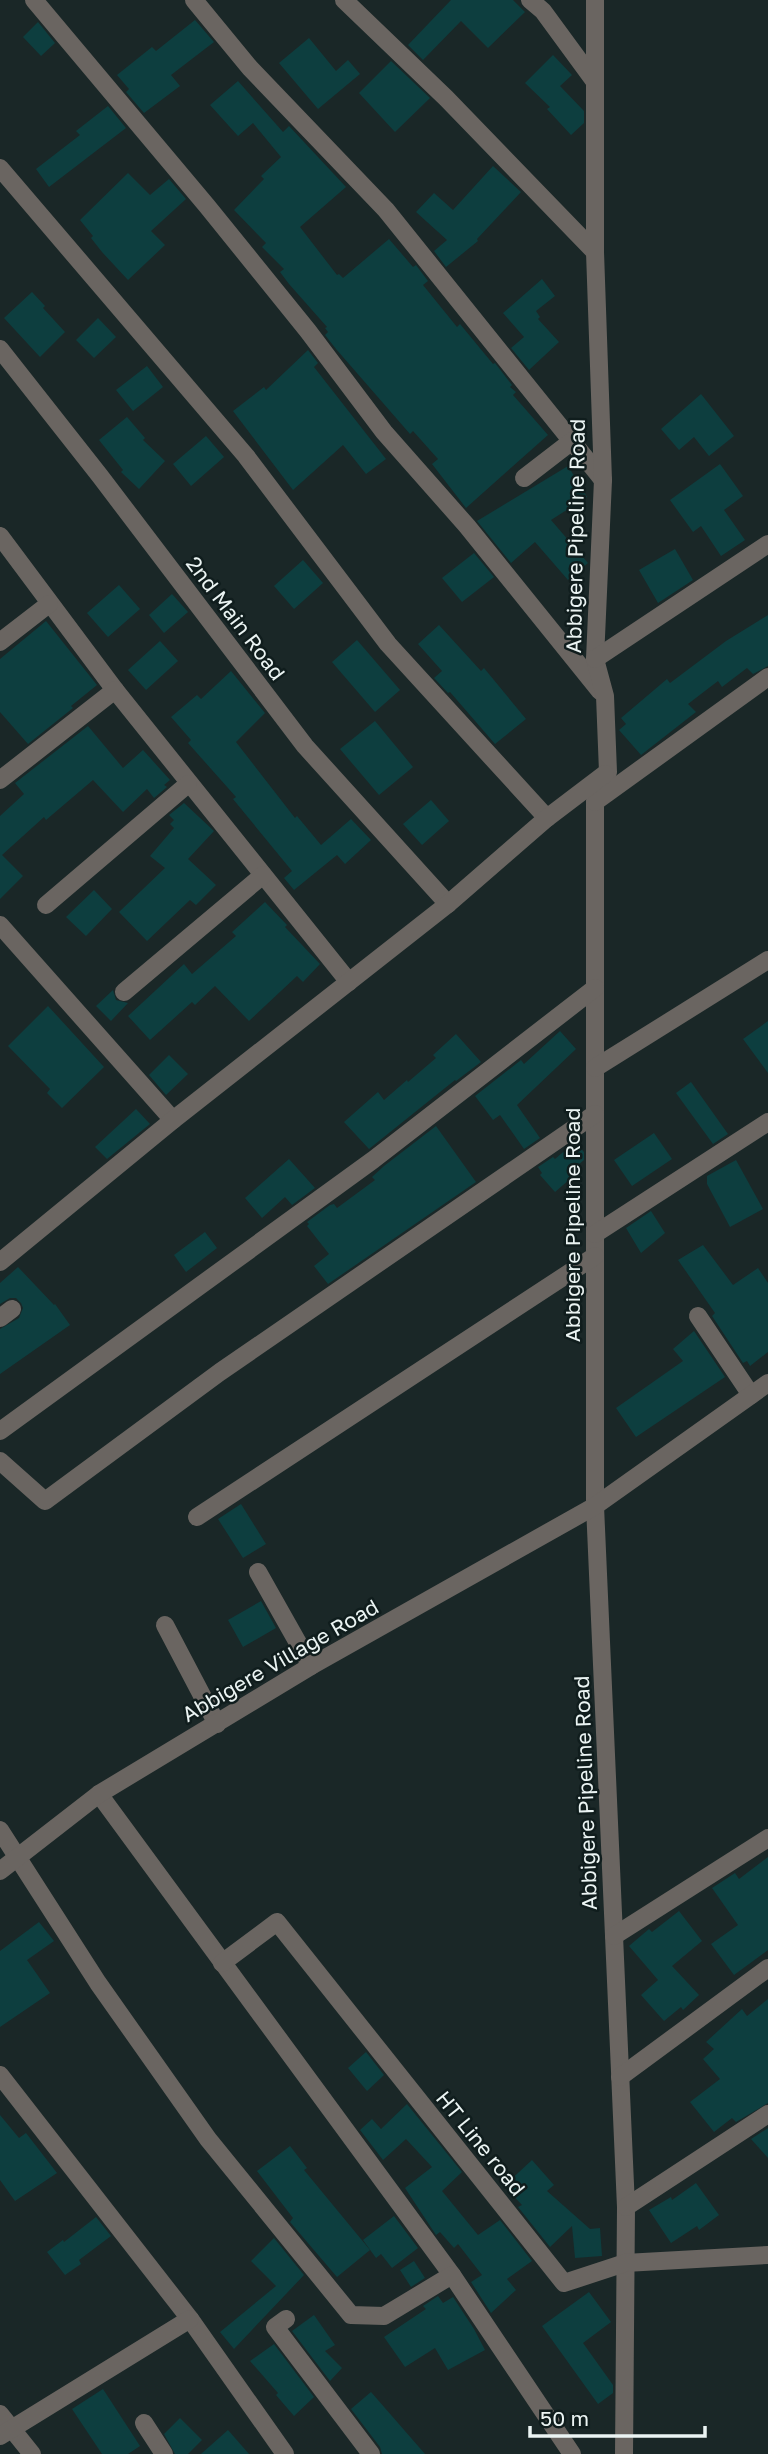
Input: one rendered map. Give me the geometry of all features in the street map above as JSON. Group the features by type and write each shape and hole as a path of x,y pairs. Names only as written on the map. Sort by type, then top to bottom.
{"street":[{"path":"34,0 198,195 308,331 384,432 467,526 605,696"},
{"path":"194,0 250,68 386,210 603,480"},
{"path":"344,0 446,98 595,252"},
{"path":"530,0 543,11 595,82"},
{"name":"Abbigere Pipeline Road","path":"595,0 595,252 603,480 595,659 605,696 608,772 595,802 595,1506 626,2207 624,2454"},
{"path":"0,168 246,457 388,644 547,818"},
{"name":"2nd Main Road","path":"0,349 100,476 304,746 448,904"},
{"path":"524,478 572,441"},
{"path":"0,536 188,784 349,982"},
{"path":"595,659 768,544"},
{"path":"0,642 49,604"},
{"path":"595,802 768,677"},
{"path":"0,779 115,690"},
{"path":"0,1262 173,1120 448,904 547,818 608,772"},
{"path":"46,905 188,784"},
{"path":"124,992 262,875"},
{"path":"0,925 173,1120"},
{"path":"595,1068 768,960"},
{"path":"0,1431 373,1160 595,988"},
{"path":"0,1461 45,1501 220,1372 595,1114"},
{"path":"595,1234 768,1122"},
{"path":"197,1517 595,1256"},
{"path":"698,1316 751,1395"},
{"name":"Abbigere Village Road","path":"0,1871 99,1794 311,1666 595,1506 768,1383"},
{"path":"258,1572 311,1666"},
{"path":"165,1625 217,1724"},
{"path":"99,1794 452,2275 572,2454"},
{"path":"0,1830 98,1983 208,2139 351,2315 384,2316 452,2275"},
{"path":"614,1936 768,1838"},
{"name":"HT Line road","path":"222,1962 277,1922 564,2283 625,2263 768,2255"},
{"path":"620,2077 768,1968"},
{"path":"0,2076 190,2319 285,2454"},
{"path":"626,2207 768,2115"},
{"path":"6,2432 190,2319"},
{"path":"286,2319 275,2327 371,2454"},
{"path":"0,2414 6,2432 32,2454"},
{"path":"144,2423 164,2454"}],"building":[{"path":"451,0 513,0 525,12 488,48 461,21 423,60 408,45"},
{"path":"195,20 214,42 171,75 180,86 144,113 126,92 129,89 117,75 152,47 156,51"},
{"path":"38,22 55,43 41,56 23,37"},
{"path":"309,38 336,71 348,60 360,74 318,109 279,63"},
{"path":"553,55 572,75 560,86 584,111 584,123 571,135 547,109 550,107 525,83"},
{"path":"391,61 430,98 395,132 359,93"},
{"path":"238,81 283,132 289,126 346,187 300,227 337,275 343,278 389,239 413,267 416,265 428,281 423,285 457,327 460,324 493,364 495,363 516,392 513,395 548,435 466,508 432,464 438,459 413,431 410,434 336,349 325,335 328,332 325,328 327,327 280,272 284,269 262,247 266,243 234,210 264,179 261,176 281,157 253,123 238,136 210,105"},
{"path":"108,106 126,128 49,187 36,169 80,135 76,131"},
{"path":"493,166 521,192 478,241 446,267 434,251 447,240 416,212 434,193 453,210"},
{"path":"128,173 150,195 169,179 186,199 151,231 165,245 128,280 102,252 80,220"},
{"path":"542,279 555,296 536,311 540,317 538,319 559,342 529,370 511,348 524,337 503,313"},
{"path":"32,292 65,332 40,357 4,318"},
{"path":"98,318 116,337 94,358 76,340"},
{"path":"308,350 318,363 314,367 386,459 366,474 343,445 293,490 233,411 264,387 266,390"},
{"path":"147,366 163,387 133,411 116,390"},
{"path":"701,394 734,436 709,456 694,437 679,450 661,429"},
{"path":"127,417 145,438 143,440 165,461 139,489 121,472 123,470 99,440"},
{"path":"206,436 224,457 191,486 173,464"},
{"path":"720,464 743,496 724,510 745,540 721,556 701,526 693,532 670,500"},
{"path":"568,466 587,497 551,520 588,563 568,580 535,542 511,563 477,521"},
{"path":"675,549 693,580 658,603 639,570"},
{"path":"474,553 494,577 462,602 442,578"},
{"path":"303,560 323,583 294,609 274,586"},
{"path":"119,585 140,609 108,637 87,613"},
{"path":"172,594 188,612 164,633 149,615"},
{"path":"768,615 768,666 753,674 747,668 722,687 718,681 688,704 696,712 641,755 619,730 626,724 621,718 667,679 670,683 726,641"},
{"path":"46,621 97,685 28,744 0,712 0,659"},
{"path":"439,625 481,671 484,668 526,719 495,744 450,692 434,678 442,671 418,644"},
{"path":"357,640 400,690 375,712 332,662"},
{"path":"160,641 178,661 146,690 128,670"},
{"path":"231,671 265,713 236,742 295,818 297,816 321,845 351,819 371,840 345,864 337,855 294,890 284,878 292,871 233,799 236,797 188,743 191,740 171,717 197,695 201,699"},
{"path":"375,721 413,767 379,795 340,749"},
{"path":"88,726 123,768 143,750 170,780 164,785 167,787 154,798 147,789 123,812 93,780 46,820 44,817 2,855 23,876 0,899 0,816 24,794 15,783"},
{"path":"431,800 449,821 422,845 403,824"},
{"path":"184,803 214,831 188,859 216,885 196,905 190,900 147,941 119,912 165,868 150,856 174,828 170,824 174,820 169,815"},
{"path":"94,890 112,909 86,936 66,917"},
{"path":"265,902 320,964 303,982 297,976 249,1021 215,986 195,1005 192,1002 150,1040 128,1016 184,964 192,974 236,936 232,932"},
{"path":"113,990 116,1000 128,1003 111,1021 96,1006"},
{"path":"48,1006 104,1067 62,1108 47,1093 50,1089 8,1046"},
{"path":"768,1021 768,1073 743,1039"},
{"path":"560,1031 576,1049 517,1105 540,1138 524,1149 500,1115 493,1120 475,1096 521,1060 524,1064"},
{"path":"456,1034 481,1062 369,1149 344,1122 378,1092 384,1100 407,1080 408,1082 436,1058 433,1055"},
{"path":"169,1055 188,1074 166,1095 149,1075"},
{"path":"691,1082 728,1134 713,1144 676,1093"},
{"path":"136,1109 150,1124 107,1159 95,1147"},
{"path":"436,1126 476,1182 328,1284 314,1266 329,1254 307,1226 307,1222 330,1205 334,1204 337,1208 375,1180 372,1177 384,1166"},
{"path":"654,1133 672,1159 632,1186 614,1160"},
{"path":"575,1142 584,1152 584,1160 573,1169 577,1173 555,1192 540,1175 542,1173 538,1167 553,1157 555,1159"},
{"path":"289,1159 315,1188 292,1205 285,1197 262,1218 245,1198"},
{"path":"736,1160 763,1209 730,1227 707,1184 707,1176"},
{"path":"651,1211 665,1233 641,1253 626,1228"},
{"path":"205,1232 217,1248 186,1272 174,1255"},
{"path":"703,1245 733,1285 758,1268 768,1283 768,1352 750,1366 747,1361 743,1363 712,1316 715,1313 678,1260"},
{"path":"18,1267 55,1304 70,1325 0,1374 0,1329 19,1318 23,1308 16,1298 10,1298 0,1304 0,1283"},
{"path":"694,1331 725,1377 636,1437 616,1408 683,1361 673,1349"},
{"path":"241,1504 266,1544 243,1558 218,1519"},
{"path":"261,1601 276,1628 243,1647 228,1620"},
{"path":"768,1857 768,1950 734,1975 711,1944 738,1925 712,1888 735,1873 739,1879"},
{"path":"679,1911 702,1941 672,1966 699,1995 683,2010 681,2007 664,2021 641,1995 658,1980 629,1946 649,1929 652,1932"},
{"path":"39,1922 54,1941 27,1960 50,1993 0,2027 0,1951"},
{"path":"768,1999 768,2103 736,2122 732,2118 714,2132 690,2102 720,2079 703,2059 714,2049 706,2042 742,2009 747,2016"},
{"path":"366,2052 384,2075 367,2091 348,2068"},
{"path":"407,2104 462,2172 442,2191 478,2235 500,2220 532,2261 507,2279 516,2290 491,2313 471,2282 482,2275 458,2244 454,2248 440,2232 436,2235 405,2188 432,2167 406,2139 383,2160 360,2130 372,2119 381,2129"},
{"path":"0,2115 19,2138 26,2133 57,2173 15,2201 0,2180"},
{"path":"768,2128 768,2158 751,2139"},
{"path":"290,2146 307,2168 304,2170 370,2250 337,2277 290,2222 293,2218 257,2171"},
{"path":"532,2160 554,2185 547,2191 590,2229 600,2228 602,2256 575,2258 572,2226 550,2247 518,2207 522,2205 504,2186"},
{"path":"696,2183 719,2215 699,2230 697,2226 671,2243 649,2210 671,2197 672,2200"},
{"path":"394,2216 418,2248 392,2268 381,2254 376,2258 363,2240"},
{"path":"96,2217 111,2236 79,2260 81,2264 65,2275 47,2252"},
{"path":"274,2238 304,2275 234,2349 220,2332 276,2286 251,2261"},
{"path":"414,2261 425,2278 411,2287 400,2270"},
{"path":"589,2292 611,2322 583,2343 613,2385 613,2393 598,2404 542,2326"},
{"path":"438,2296 443,2303 453,2297 485,2350 448,2370 435,2348 405,2367 384,2337 426,2309 423,2306"},
{"path":"314,2315 335,2345 325,2351 342,2368 330,2381 292,2331"},
{"path":"274,2344 314,2397 294,2416 250,2361"},
{"path":"103,2389 140,2446 128,2454 102,2454 72,2409"},
{"path":"371,2392 425,2454 382,2454 380,2447 351,2409"},
{"path":"180,2418 202,2440 188,2454 175,2454 164,2434"},
{"path":"228,2430 249,2454 201,2454"}]}
